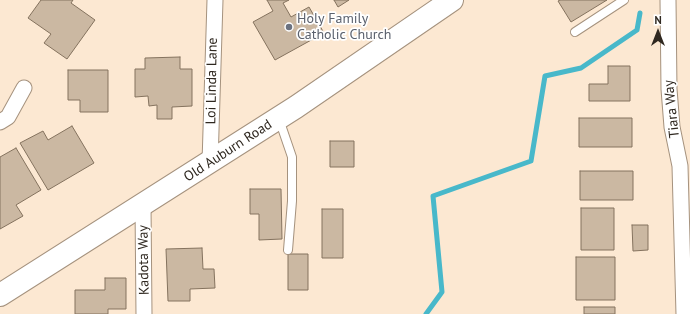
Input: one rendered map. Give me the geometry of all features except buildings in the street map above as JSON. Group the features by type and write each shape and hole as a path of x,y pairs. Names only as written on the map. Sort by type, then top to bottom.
{"main road":[{"name":"Old Auburn Road","path":"0,295 279,118 443,3"}],"street":[{"name":"Loi Linda Lane","path":"210,162 214,0"},
{"name":"Tiara Way","path":"668,0 669,89 672,127 680,166 684,314"},
{"path":"0,122 8,117 24,88"},
{"name":"Kadota Way","path":"143,205 144,314"}],"lane":[{"path":"575,32 624,0"},
{"path":"279,118 292,157 292,201 288,250"}],"waterway":[{"path":"426,314 442,292 433,196 531,161 545,76 581,68 637,30 640,13"}],"place":[{"name":"Holy Family Catholic Church","path":"289,27"}]}
